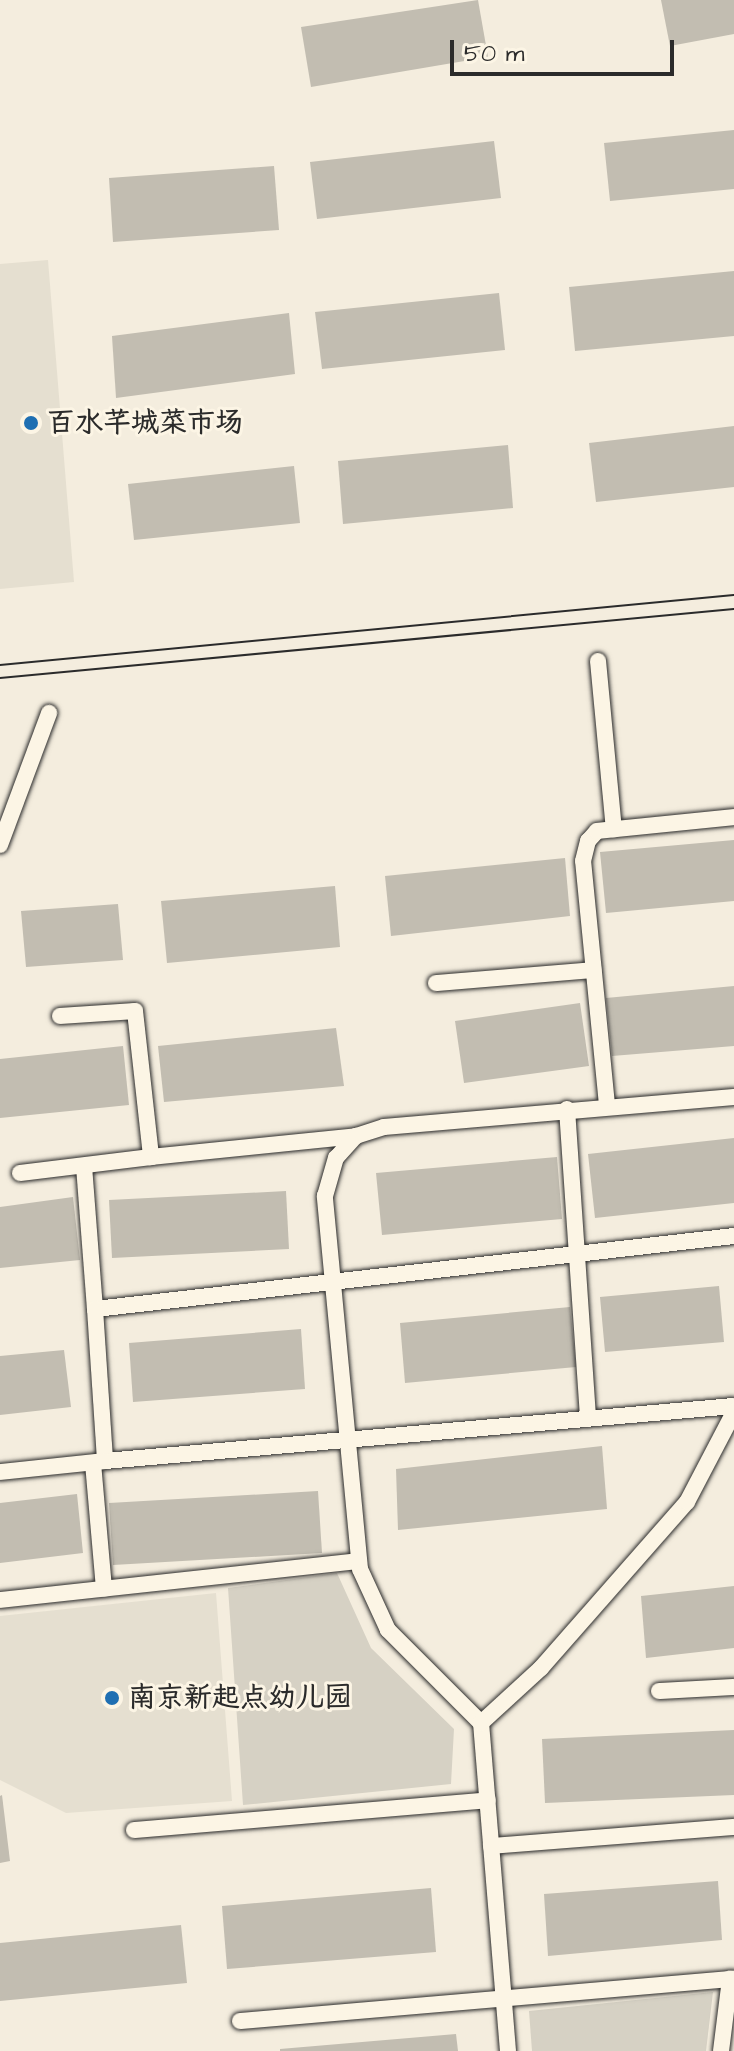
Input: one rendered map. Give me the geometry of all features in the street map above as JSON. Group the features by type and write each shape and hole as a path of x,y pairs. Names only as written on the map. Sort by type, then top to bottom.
{"lane":[{"path":"598,661 614,829"},
{"path":"0,845 49,713"},
{"path":"607,1105 583,861 597,831 734,817"},
{"path":"436,983 593,970"},
{"path":"60,1016 135,1011 151,1157"},
{"path":"20,1173 567,1109 734,1097"},
{"path":"567,1109 588,1418"},
{"path":"356,1136 336,1158 325,1196 359,1561 388,1630 481,1723 508,2051"},
{"path":"84,1166 95,1309 104,1589"},
{"path":"95,1309 734,1236"},
{"path":"0,1472 348,1438 734,1409"},
{"path":"481,1723 541,1668 687,1502 734,1409"},
{"path":"0,1600 359,1561"},
{"path":"659,1691 734,1687"},
{"path":"134,1830 488,1800"},
{"path":"491,1846 734,1827"},
{"path":"240,2021 732,1979 721,2051"}],"shaded area":[{"name":"百水芊城菜市场","path":"48,260 74,582 0,589 0,264"},
{"path":"337,1573 371,1648 454,1729 451,1784 243,1805 228,1588"},
{"name":"南京新起点幼儿园","path":"216,1593 232,1801 66,1813 0,1780 0,1616"},
{"path":"713,1992 706,2051 532,2051 529,2011"}],"building":[{"path":"478,0 488,57 311,87 301,27"},
{"path":"661,0 734,0 734,34 670,46"},
{"path":"734,130 734,189 610,201 604,143"},
{"path":"494,141 501,198 317,219 310,162"},
{"path":"274,166 279,230 113,242 109,178"},
{"path":"734,271 734,336 575,351 569,287"},
{"path":"499,293 505,350 322,369 315,312"},
{"path":"289,313 295,374 116,398 112,336"},
{"path":"734,426 734,487 596,502 589,443"},
{"path":"508,445 513,508 343,524 338,461"},
{"path":"294,466 300,523 134,540 128,484"},
{"path":"734,840 734,901 606,913 600,852"},
{"path":"565,858 570,916 391,936 385,876"},
{"path":"335,886 340,947 167,963 161,901"},
{"path":"118,904 123,960 26,967 21,911"},
{"path":"734,986 734,1046 612,1056 606,998"},
{"path":"580,1003 589,1066 464,1083 455,1021"},
{"path":"336,1028 344,1086 164,1102 158,1046"},
{"path":"123,1046 129,1105 0,1118 0,1059"},
{"path":"734,1138 734,1203 595,1218 588,1154"},
{"path":"557,1157 562,1219 382,1235 376,1173"},
{"path":"286,1191 289,1249 112,1258 109,1200"},
{"path":"73,1197 80,1260 0,1268 0,1207"},
{"path":"719,1286 724,1342 605,1352 600,1297"},
{"path":"570,1307 576,1367 405,1383 400,1323"},
{"path":"301,1329 305,1389 133,1402 129,1343"},
{"path":"64,1350 71,1407 0,1415 0,1356"},
{"path":"602,1446 607,1509 398,1530 396,1469"},
{"path":"318,1491 322,1553 113,1565 109,1503"},
{"path":"77,1494 83,1553 0,1563 0,1503"},
{"path":"734,1586 734,1648 646,1658 641,1596"},
{"path":"734,1730 734,1795 545,1803 542,1739"},
{"path":"0,1796 10,1861 0,1863"},
{"path":"718,1881 722,1940 548,1956 544,1894"},
{"path":"431,1888 436,1952 227,1969 222,1906"},
{"path":"181,1925 187,1983 0,2001 0,1943"},
{"path":"456,2034 458,2051 280,2051 280,2049"}],"tram line":[{"path":"0,665 734,595"},
{"path":"0,678 734,609"}],"place":[{"name":"百水芊城菜市场","path":"31,423"},
{"name":"南京新起点幼儿园","path":"112,1698"}]}
